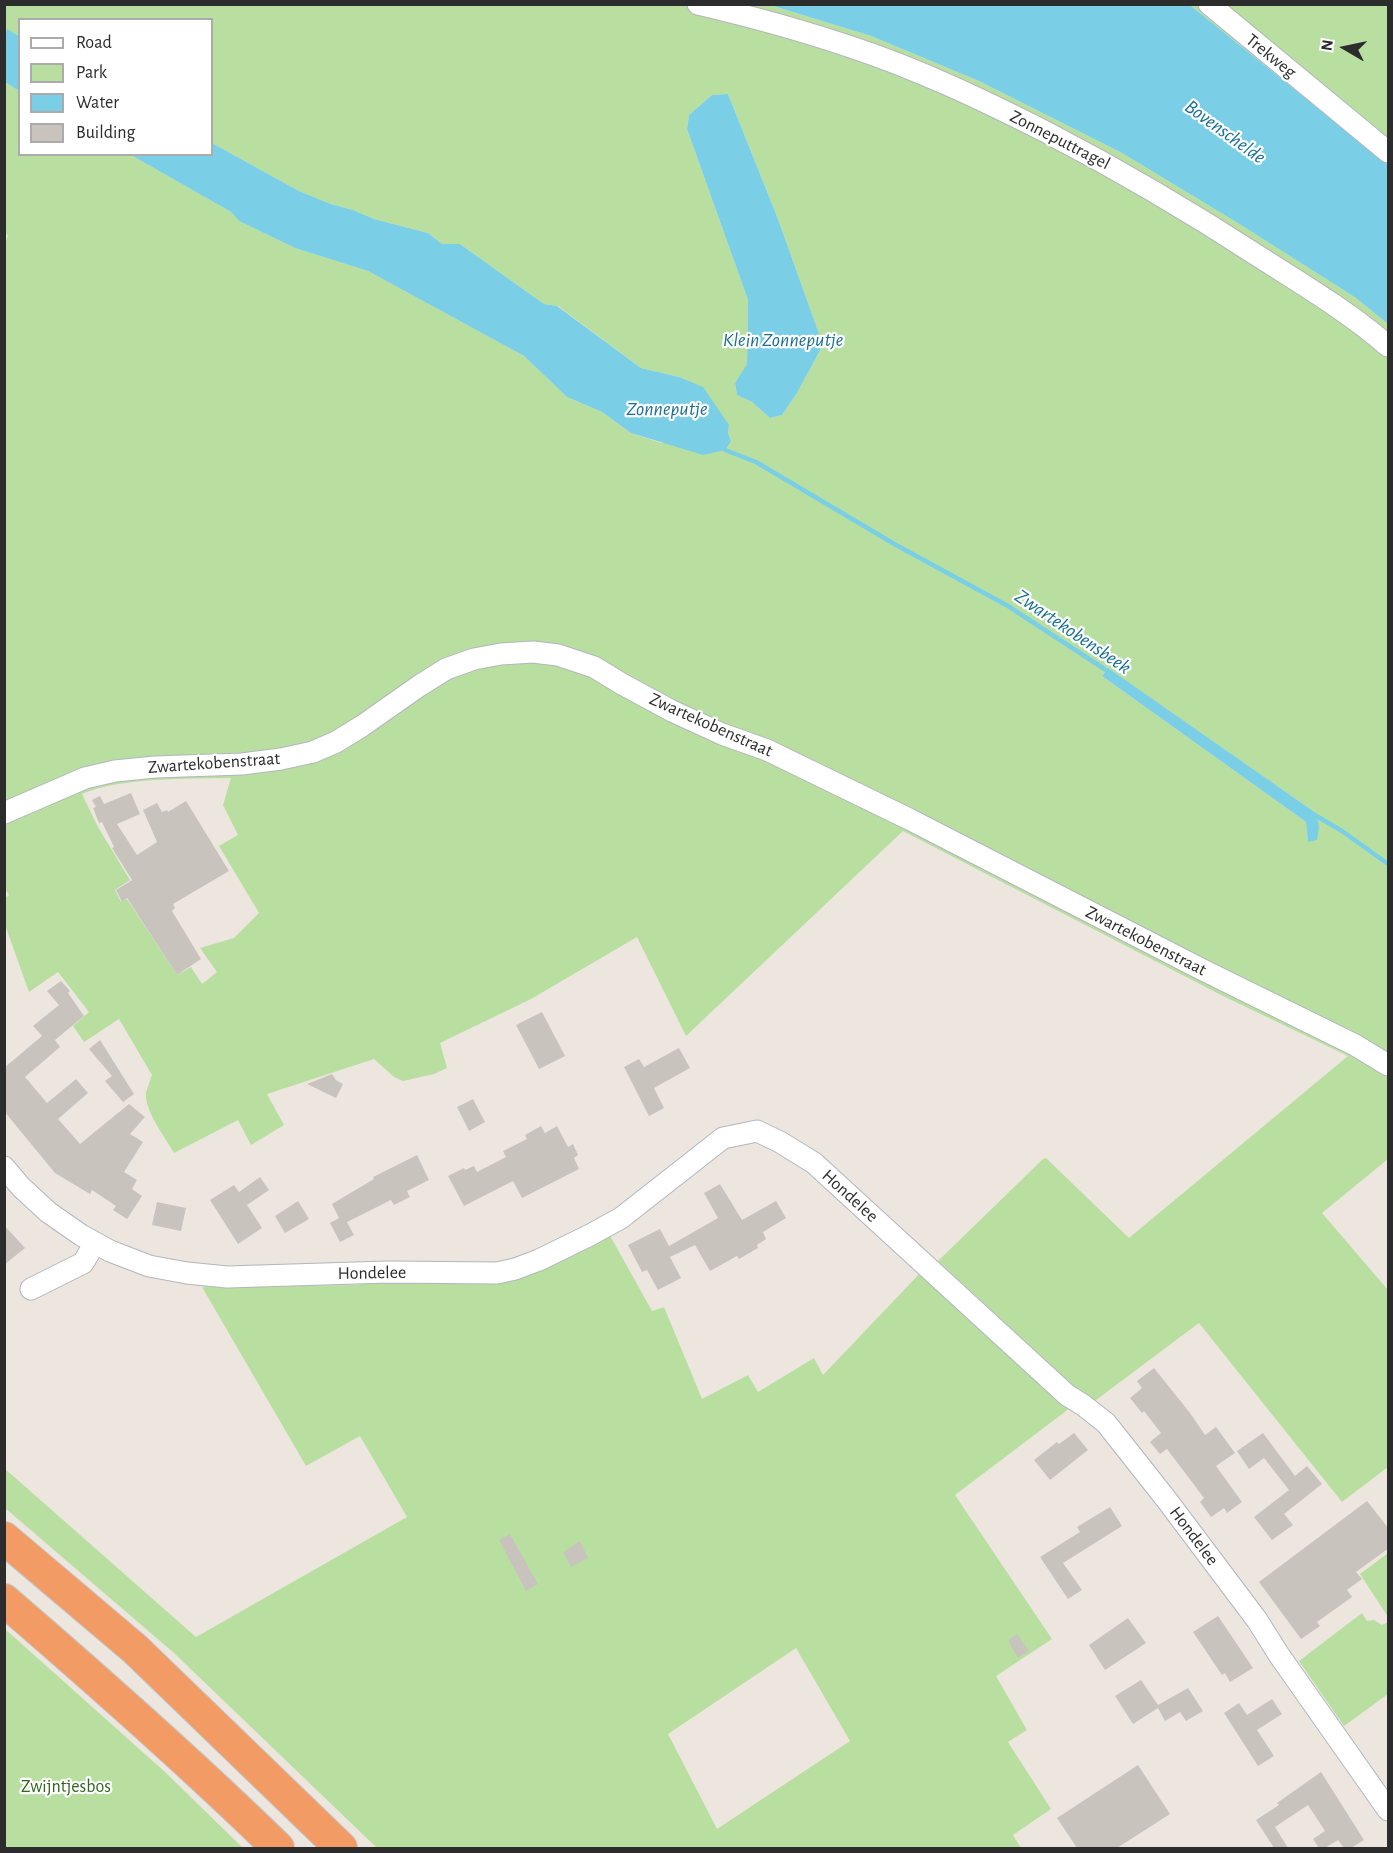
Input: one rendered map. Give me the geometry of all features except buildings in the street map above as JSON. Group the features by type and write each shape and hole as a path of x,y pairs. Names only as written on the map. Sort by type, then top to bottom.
{"highway":[{"path":"4,1538 135,1649 341,1848"},
{"path":"4,1600 115,1696 278,1848"}],"street":[{"name":"Zonneputtragel","path":"698,4 853,47 938,81 1018,118 1158,192 1313,292 1389,346"},
{"name":"Trekweg","path":"1209,4 1389,152"},
{"name":"Zwartekobenstraat","path":"4,813 85,778 115,771 242,764 313,752 336,742 362,726 446,669 474,658 501,654 533,652 558,655 594,667 672,711 722,734 768,750 909,819 1191,964 1355,1044 1389,1065"},
{"name":"Hondelee","path":"4,1167 21,1187 48,1212 95,1243 149,1266 227,1277 497,1273 539,1260 597,1232 621,1218 723,1138 757,1131 814,1163 1067,1395 1083,1404 1106,1423 1257,1620 1279,1655 1389,1810"},
{"path":"31,1289 83,1263 95,1243"}],"green space":[{"path":"5,4 770,5 871,36 979,81 1122,153 1356,298 1388,324 1388,1159 1322,1213 1388,1290 1388,1467 1342,1502 1199,1323 1092,1403 938,1261 1046,1158 1129,1238 1348,1056 1221,995 903,831 686,1036 637,937 531,999 440,1043 447,1068 434,1074 403,1081 394,1077 374,1059 267,1094 284,1125 251,1145 238,1120 174,1153 148,1108 146,1093 152,1075 119,1019 84,1042 73,1026 89,1012 58,972 29,992 5,925 5,898 9,895 4,887 4,246 8,235 4,233 5,82 18,90 18,156 133,156 231,212 239,221 295,248 368,271 524,356 567,397 602,412 631,433 661,443 731,441 728,433 729,425 679,377 641,368 558,306 544,304 460,244 442,244 428,233 374,219 299,191 213,144 213,18 18,18 18,35 8,30 5,37","holes":["728,94 778,219 823,345 797,393 782,415 770,418 752,402 737,395 735,383 747,365 748,300 687,129 689,115 712,95","1107,668 1316,813 1308,841 1306,822 1102,676","231,778 223,805 238,835 219,846 259,913 234,938 200,948 217,972 202,984 191,967 177,975 127,899 121,902 115,890 130,880 98,827 82,794 116,784 175,779"]},
{"path":"1190,5 1388,5 1388,165"},
{"path":"608,1232 652,1311 664,1307 702,1399 748,1375 758,1392 814,1358 823,1375 924,1269 1070,1408 955,1495 1052,1639 996,1676 1027,1730 1008,1742 1051,1809 1013,1835 1021,1848 377,1848 174,1653 5,1508 4,1468 196,1637 407,1517 360,1436 306,1466 202,1287 357,1285 380,1280 535,1272 571,1256","holes":["796,1648 850,1741 717,1829 668,1734"]},
{"path":"1388,1553 1388,1617 1360,1574"},
{"path":"1362,1613 1367,1621 1374,1620 1382,1625 1388,1622 1388,1694 1344,1726 1299,1661"},
{"name":"Zwijntjesbos","path":"5,1629 165,1772 243,1848 5,1848"}],"water":[{"name":"Bovenschelde","path":"770,5 1190,5 1388,165 1388,324 1356,298 1122,153 979,81 871,36"},
{"path":"7,29 18,35 18,90 5,82"},
{"name":"Klein Zonneputje","path":"728,94 778,219 823,345 797,393 782,415 770,418 752,402 737,395 735,383 747,364 748,300 687,129 689,115 712,95"},
{"name":"Zonneputje","path":"213,144 299,191 374,219 428,233 442,244 460,244 544,304 557,306 641,368 679,377 703,387 729,425 728,433 731,441 725,450 703,455 631,433 602,412 567,397 524,356 368,271 295,248 239,221 231,212 133,156 213,156"},
{"path":"1108,668 1316,813 1319,827 1317,840 1308,842 1306,822 1102,676"}],"waterway":[{"name":"Zwartekobensbeek","path":"725,450 756,462 896,545 1008,606 1109,672"},
{"name":"Zwartekobensbeek","path":"1313,814 1342,831 1388,864"}]}
